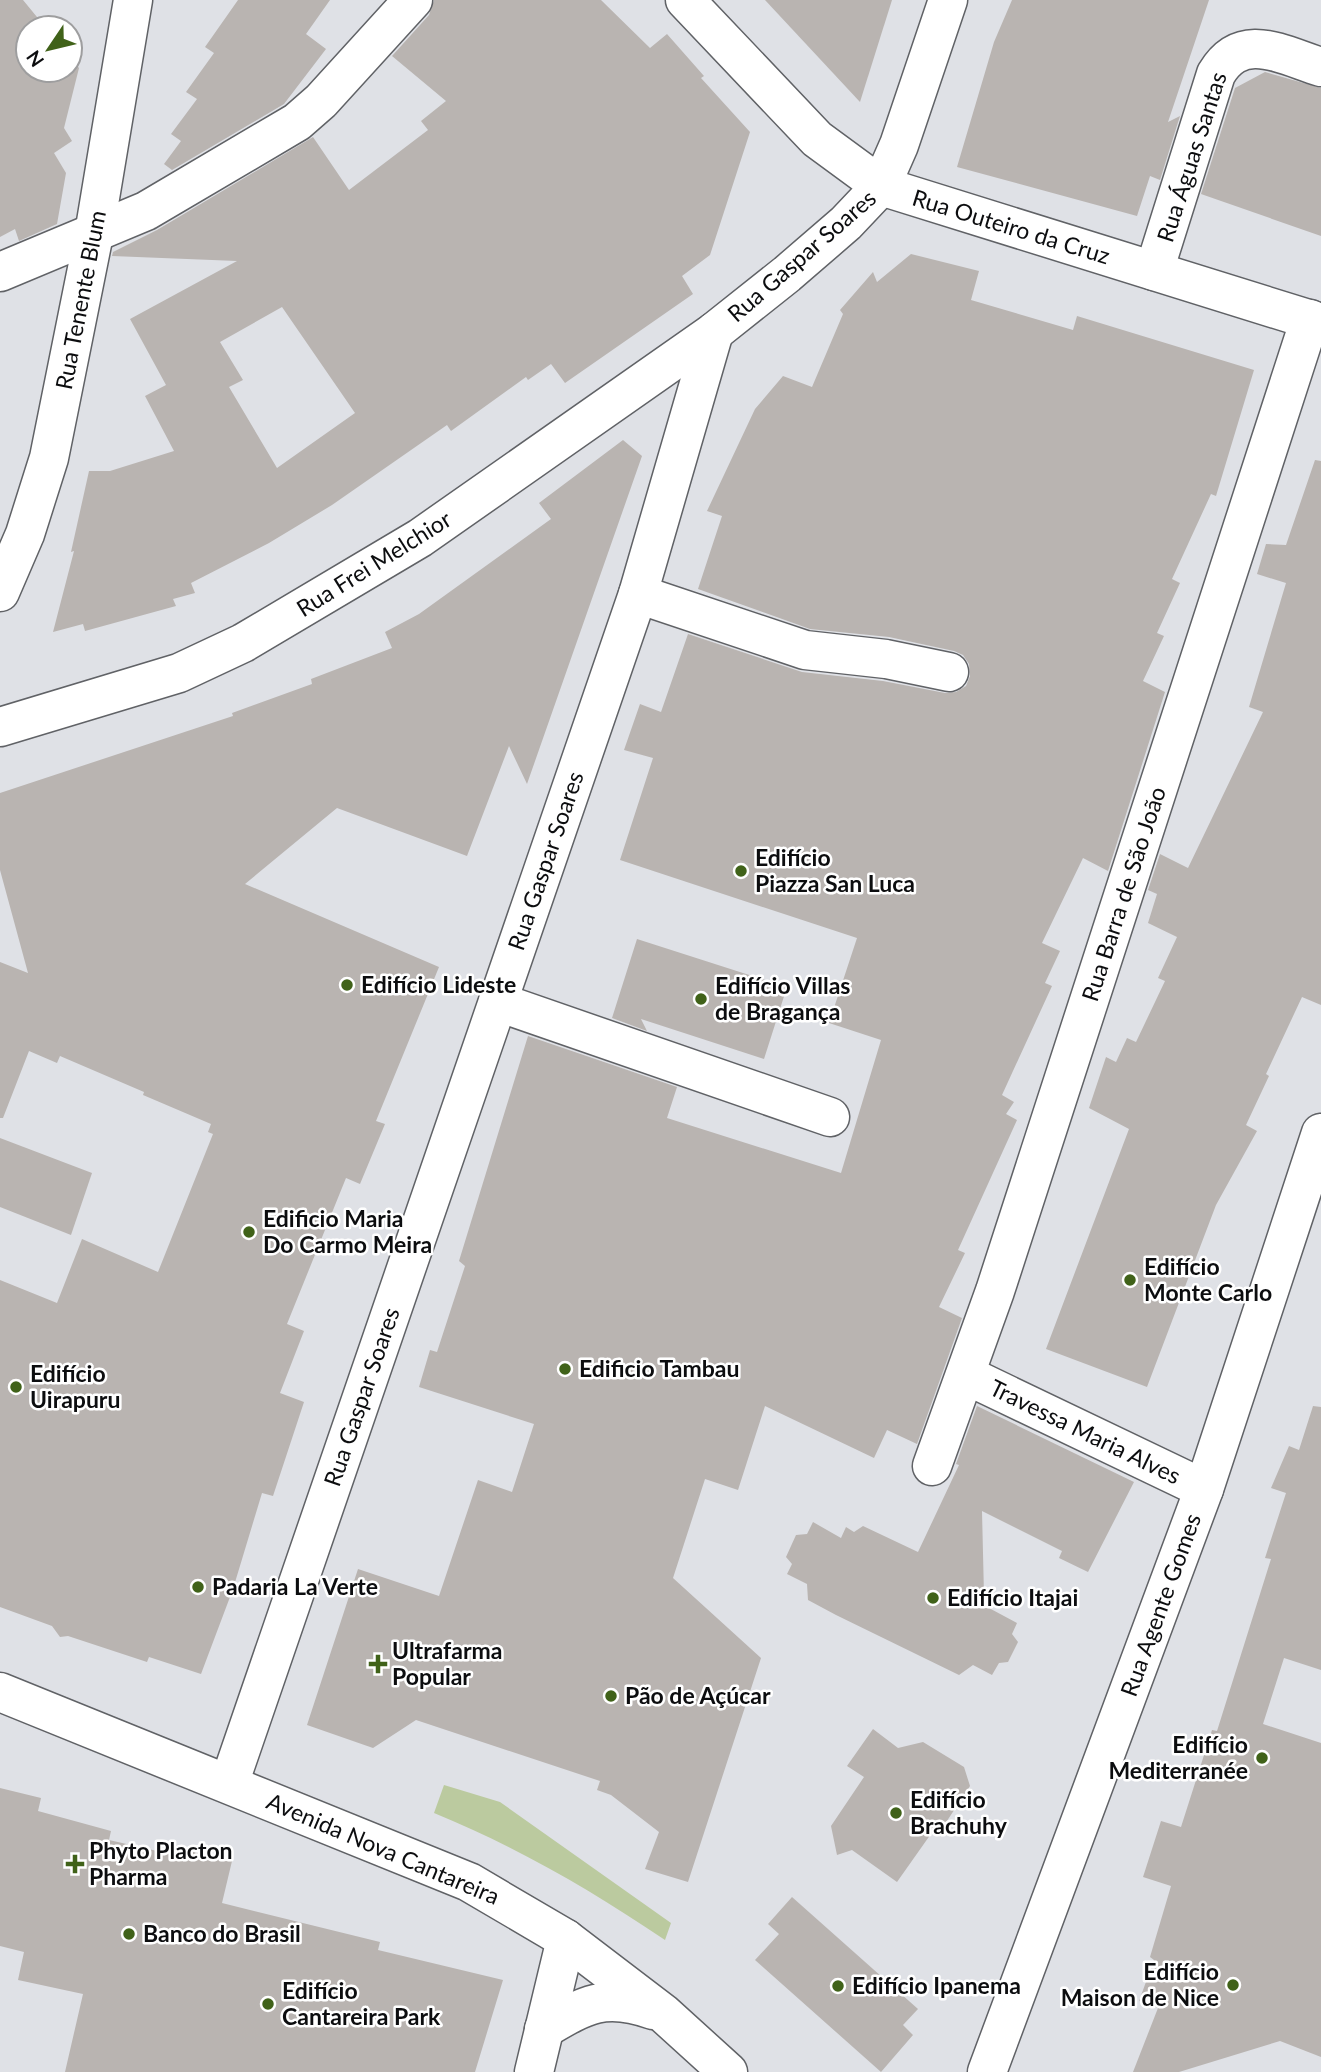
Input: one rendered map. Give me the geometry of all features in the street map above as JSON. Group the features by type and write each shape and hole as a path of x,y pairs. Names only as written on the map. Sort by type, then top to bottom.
{"street":[{"name":"Rua Tenente Blum","path":"0,592 25,534 50,458 94,234 133,0"},
{"path":"0,272 146,211 297,122 321,101 413,0"},
{"name":"Rua Outeiro da Cruz","path":"685,0 817,139 881,186 1315,321"},
{"name":"Rua Gaspar Soares","path":"229,1784 638,594 713,332 797,266 846,223 881,186 899,145 948,0"},
{"name":"Rua Águas Santas","path":"1154,271 1216,74 1223,63 1242,49 1258,48 1321,67"},
{"name":"Rua Barra de São João","path":"932,1466 966,1375 1315,321"},
{"name":"Rua Frei Melchior","path":"0,727 179,673 243,643 420,538 713,332"},
{"path":"638,594 805,650 886,659 949,672"},
{"path":"498,1002 831,1117"},
{"name":"Rua Agente Gomes","path":"987,2072 1204,1489 1320,1142"},
{"name":"Travessa Maria Alves","path":"966,1375 1204,1489"},
{"name":"Avenida Nova Cantareira","path":"0,1692 469,1882 566,1939 663,2013 728,2072"},
{"path":"534,2072 566,1939"},
{"path":"544,2029 575,2012 610,2001 632,2003 663,2013"}],"green space":[{"path":"444,1785 500,1802 671,1923 665,1940 553,1870 434,1813"}],"building":[{"path":"0,0 23,0 34,14 14,14 14,84 75,84 64,128 72,141 54,153 66,173 57,224 19,241 15,229 0,237"},
{"path":"238,0 330,0 306,34 326,49 284,104 172,170 164,164 181,141 171,134 197,99 186,92 214,53 205,47"},
{"path":"434,0 601,0 650,48 667,34 704,76 701,78 750,132 710,255 682,276 693,294 565,383 551,364 528,380 526,377 451,431 447,425 332,505 269,543 191,583 195,593 173,599 176,606 85,631 83,624 53,632 74,551 71,552 89,471 110,471 174,451 145,396 166,385 130,319 237,261 112,256 113,252 157,230 313,137 349,190 428,130 421,121 446,101 392,56 429,15","holes":["282,307 355,413 277,468 229,387 243,380 220,342"]},
{"path":"765,0 892,0 860,102"},
{"path":"1012,0 1209,0 1168,122 1180,116 1160,180 1150,176 1137,216 957,167 994,42"},
{"path":"1265,72 1321,88 1321,236 1201,194 1235,88"},
{"path":"911,254 979,271 971,300 1073,330 1077,316 1254,370 1216,496 1211,494 1172,579 1180,583 1157,633 1164,636 1143,681 1165,692 1108,871 1083,858 1042,943 1060,951 1045,983 1052,986 1002,1095 1014,1102 1006,1114 1017,1120 958,1250 965,1253 939,1307 962,1318 917,1444 887,1430 874,1458 765,1406 738,1490 705,1479 673,1578 761,1658 688,1882 645,1869 659,1832 611,1795 597,1790 600,1781 416,1720 373,1748 307,1725 358,1569 439,1596 478,1480 512,1492 534,1424 419,1387 430,1350 437,1352 465,1266 459,1261 528,1036 677,1087 667,1118 841,1173 881,1040 829,1023 857,938 620,860 653,758 624,750 640,704 661,712 688,634 802,672 883,681 945,693 956,692 966,686 970,676 969,664 963,655 954,651 889,637 810,629 698,589 722,516 707,511 755,409 783,376 812,387 843,314 840,310 873,272 877,282"},
{"path":"623,440 642,456 527,784 509,746 467,856 337,808 245,884 439,967 376,1121 385,1124 360,1184 346,1178 287,1324 304,1331 280,1393 304,1402 273,1496 262,1493 233,1589 201,1674 149,1657 147,1662 68,1636 60,1637 52,1626 0,1607 0,1280 57,1303 82,1239 158,1272 213,1134 208,1132 211,1124 143,1095 144,1092 60,1056 57,1063 29,1051 3,1118 0,1118 0,962 28,973 0,870 0,793 233,716 232,713 312,684 311,679 392,648 385,632 419,614 551,519 539,503"},
{"path":"1315,460 1321,461 1321,1005 1302,997 1266,1074 1269,1076 1246,1125 1257,1131 1216,1205 1147,1387 1046,1349 1129,1129 1089,1108 1106,1057 1116,1062 1127,1038 1136,1042 1165,981 1158,978 1177,937 1148,923 1157,894 1148,890 1160,854 1188,868 1263,712 1249,707 1286,583 1257,574 1266,544 1286,545"},
{"name":"Edifício Villas de Bragança","path":"637,939 787,987 764,1059 641,1019 647,1031 612,1018"},
{"path":"0,1138 92,1173 71,1235 0,1207"},
{"path":"977,1406 1134,1482 1088,1572 1059,1558 1062,1551 982,1511 984,1595 992,1599 989,1608 1017,1623 1012,1634 1018,1642 1008,1662 999,1663 992,1675 973,1665 959,1675 808,1600 807,1584 787,1574 792,1564 786,1557 796,1535 807,1534 813,1522 841,1538 846,1527 854,1532 863,1526 918,1552 959,1465 956,1464"},
{"path":"1313,1406 1321,1407 1321,1670 1284,1658 1263,1724 1321,1743 1321,2057 1280,2041 1179,2072 1133,2072 1158,2008 1139,2001 1154,1960 1150,1957 1171,1886 1143,1877 1161,1821 1181,1827 1212,1730 1217,1731 1271,1559 1265,1558 1286,1493 1271,1488 1289,1446 1299,1450"},
{"name":"Edifício Brachuhy","path":"873,1729 898,1748 923,1742 964,1767 970,1786 939,1833 933,1831 897,1882 852,1850 837,1855 831,1826 864,1777 847,1766"},
{"path":"0,1788 41,1798 38,1811 111,1831 109,1840 179,1856 181,1849 232,1861 222,1903 380,1942 378,1950 503,1980 475,2072 65,2072 83,1994 18,1980 24,1952 0,1946"},
{"name":"Edifício Ipanema","path":"792,1897 918,2009 903,2025 913,2035 881,2072 755,1960 779,1934 768,1924"}],"place":[{"name":"Edifício Piazza San Luca","path":"741,871"},
{"name":"Edifício Lideste","path":"347,985"},
{"name":"Edifício Villas de Bragança","path":"701,999"},
{"name":"Edificio Maria Do Carmo Meira","path":"249,1232"},
{"name":"Edifício Monte Carlo","path":"1130,1280"},
{"name":"Edificio Tambau","path":"565,1369"},
{"name":"Edifício Uirapuru","path":"16,1387"},
{"name":"Padaria La Verte","path":"198,1587"},
{"name":"Edifício Itajai","path":"933,1598"},
{"name":"Ultrafarma Popular","path":"378,1664"},
{"name":"Pão de Açúcar","path":"611,1696"},
{"name":"Edifício Mediterranée","path":"1262,1758"},
{"name":"Edifício Brachuhy","path":"896,1813"},
{"name":"Phyto Placton Pharma","path":"75,1864"},
{"name":"Banco do Brasil","path":"129,1934"},
{"name":"Edifício Maison de Nice","path":"1233,1985"},
{"name":"Edifício Ipanema","path":"838,1986"},
{"name":"Edifício Cantareira Park","path":"268,2004"}]}
